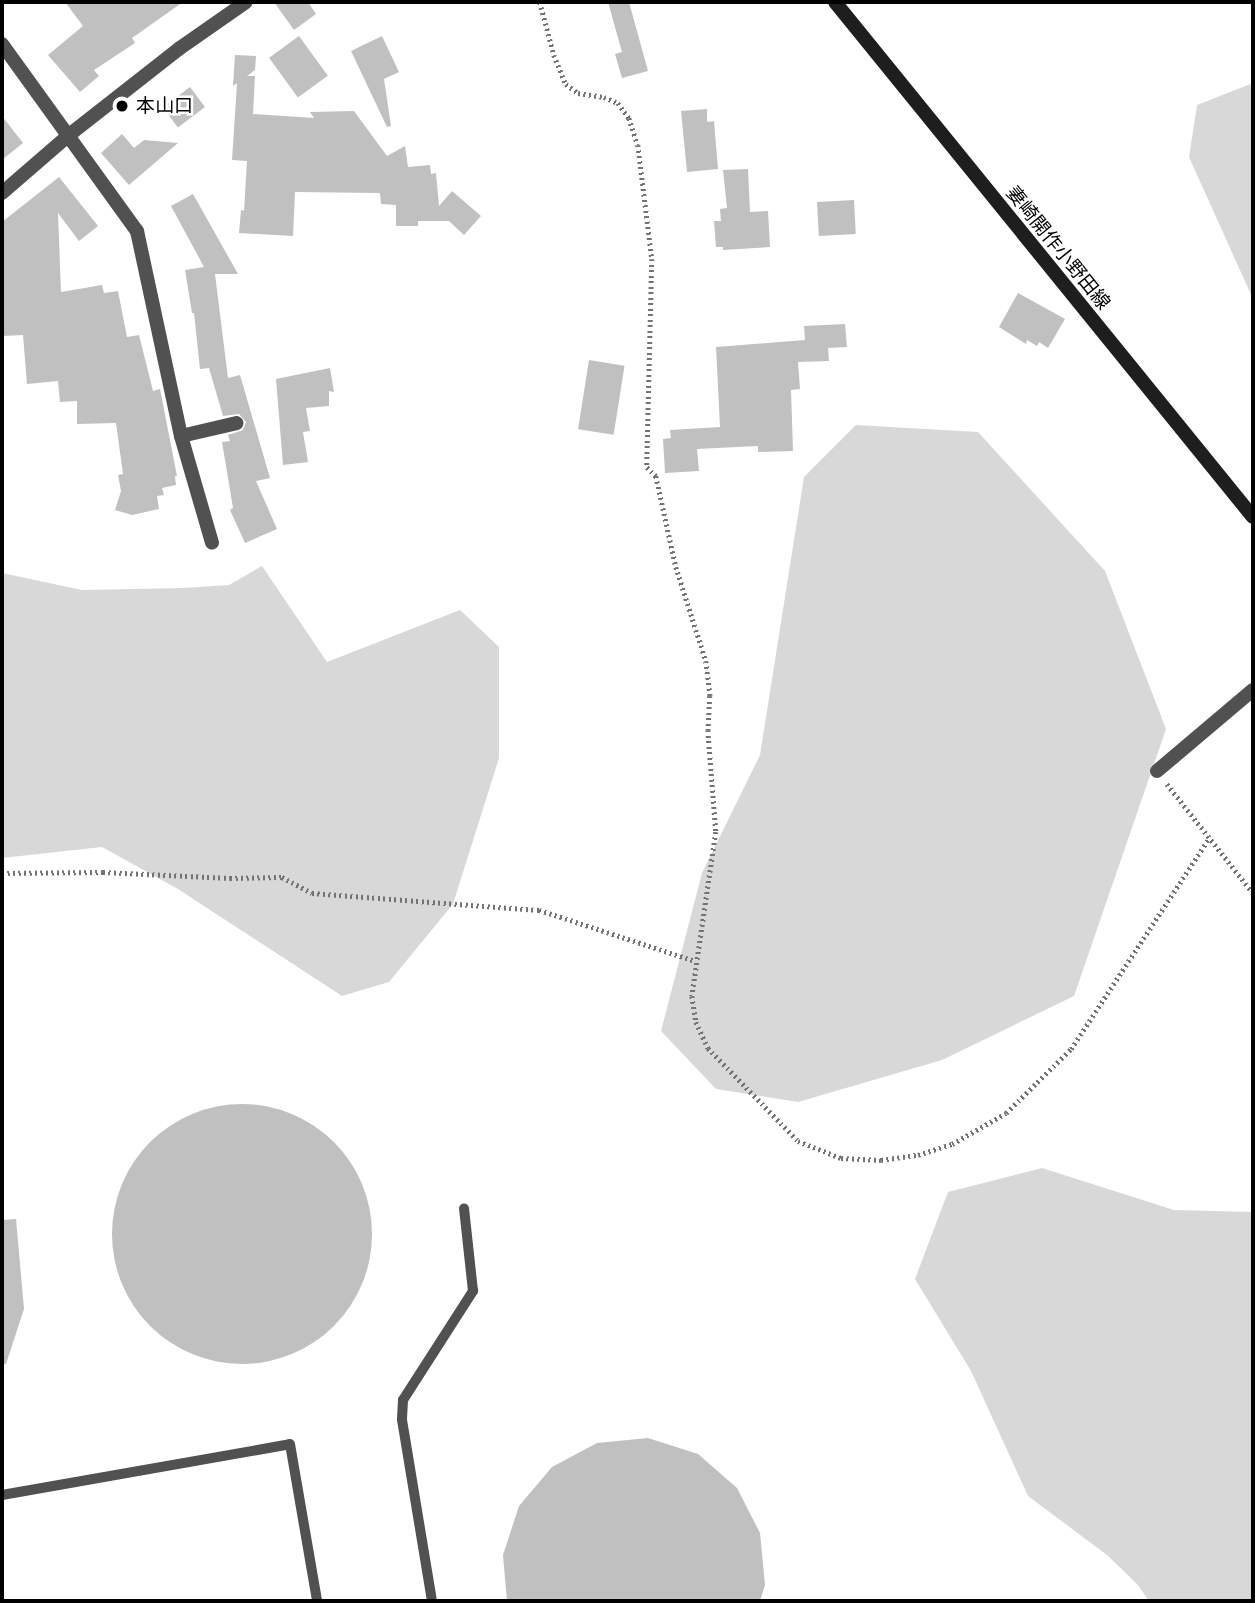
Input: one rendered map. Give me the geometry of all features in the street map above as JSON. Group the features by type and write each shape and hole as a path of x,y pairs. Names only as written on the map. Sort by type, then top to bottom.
{"main road":[{"name":"妻崎開作小野田線","path":"835,2 1253,517"}],"street":[{"path":"2,192 69,135 180,48 246,2"},
{"path":"2,44 137,231 181,436 212,543"},
{"path":"181,436 237,423"},
{"path":"1157,771 1253,691"}],"lane":[{"path":"432,1601 402,1419 403,1400 473,1291 464,1208"},
{"path":"2,1495 290,1444 317,1601"}],"path":[{"path":"540,2 554,55 566,84 578,93 618,103 629,118 639,145 652,259 647,467 656,476 676,567 706,661 710,696 708,730 716,832 692,996 696,1022 708,1048 798,1141 841,1157 881,1160 918,1155 952,1144 1006,1113 1071,1049 1209,838"},
{"path":"1157,771 1253,893"},
{"path":"2,873 103,872 230,878 282,877 312,892 539,910 695,961"}],"shaded area":[{"path":"1253,83 1253,299 1189,157 1197,105"},
{"path":"856,425 978,432 1105,571 1166,729 1074,996 942,1060 798,1102 716,1089 661,1031 702,873 760,755 804,477"},
{"path":"262,566 327,662 460,610 499,647 499,758 453,904 389,982 342,996 178,889 102,847 2,858 2,573 82,590 183,588 229,585"},
{"path":"1042,1168 1174,1210 1253,1212 1253,1601 1149,1601 1137,1584 1107,1555 1028,1496 971,1371 915,1279 948,1192"}],"building":[{"path":"65,2 183,2 132,38 135,43 94,70 99,76 80,92 48,55 83,26"},
{"path":"274,2 308,2 316,14 294,30"},
{"path":"608,2 629,2 648,71 622,78 615,54 622,52"},
{"path":"299,36 328,76 298,97 269,58"},
{"path":"382,36 399,72 384,79 391,126 387,127 351,51"},
{"path":"235,55 256,56 255,70 247,76 255,76 253,114 314,118 310,112 354,111 387,156 405,146 408,167 430,165 431,174 436,173 439,206 452,191 481,216 464,235 449,221 418,221 418,226 396,226 396,205 381,204 380,193 295,192 293,236 239,233 241,210 244,211 247,161 232,160 237,83 233,86"},
{"path":"190,87 205,107 178,127 163,107"},
{"path":"707,109 707,122 714,121 718,169 687,172 681,111"},
{"path":"2,116 23,143 2,160"},
{"path":"122,134 134,148 144,140 178,143 129,185 101,153"},
{"path":"748,169 750,212 768,211 770,247 723,250 723,247 716,247 714,221 721,221 720,209 727,208 723,170"},
{"path":"59,177 98,226 79,241 58,213 61,292 102,285 104,293 118,291 127,337 139,335 153,391 160,389 177,476 176,485 162,488 164,495 157,496 159,509 132,515 115,510 121,491 118,475 123,474 116,423 77,424 77,401 60,402 58,381 27,384 23,335 2,336 2,222"},
{"path":"193,194 238,274 215,274 228,378 240,375 270,478 256,481 277,529 245,543 230,510 233,508 222,442 230,441 228,435 243,430 246,422 239,414 223,416 209,368 200,369 194,313 185,270 204,267 171,206"},
{"path":"854,200 856,234 819,236 817,202"},
{"path":"1018,293 1065,319 1048,348 1039,342 1037,346 1027,340 1026,344 999,327"},
{"path":"845,324 847,347 828,348 829,361 798,362 800,389 791,390 793,451 758,452 758,446 697,449 699,471 665,473 663,439 671,438 670,430 720,427 716,347 805,340 804,326"},
{"path":"589,360 625,366 614,435 578,429"},
{"path":"330,368 334,392 329,391 329,406 306,408 310,431 303,432 308,462 283,465 276,379"},
{"path":"229,1104 255,1104 280,1109 303,1119 325,1133 343,1151 367,1196 372,1234 367,1272 357,1295 343,1317 325,1335 280,1359 255,1364 229,1364 204,1359 181,1349 159,1335 141,1317 117,1272 112,1247 112,1221 117,1196 127,1173 141,1151 159,1133 204,1109"},
{"path":"16,1219 24,1309 6,1364 2,1364 2,1220"},
{"path":"648,1438 698,1454 737,1488 760,1533 765,1585 760,1601 507,1601 503,1555 519,1506 552,1467 597,1443"}],"place":[{"name":"本山口","path":"122,106"}]}
